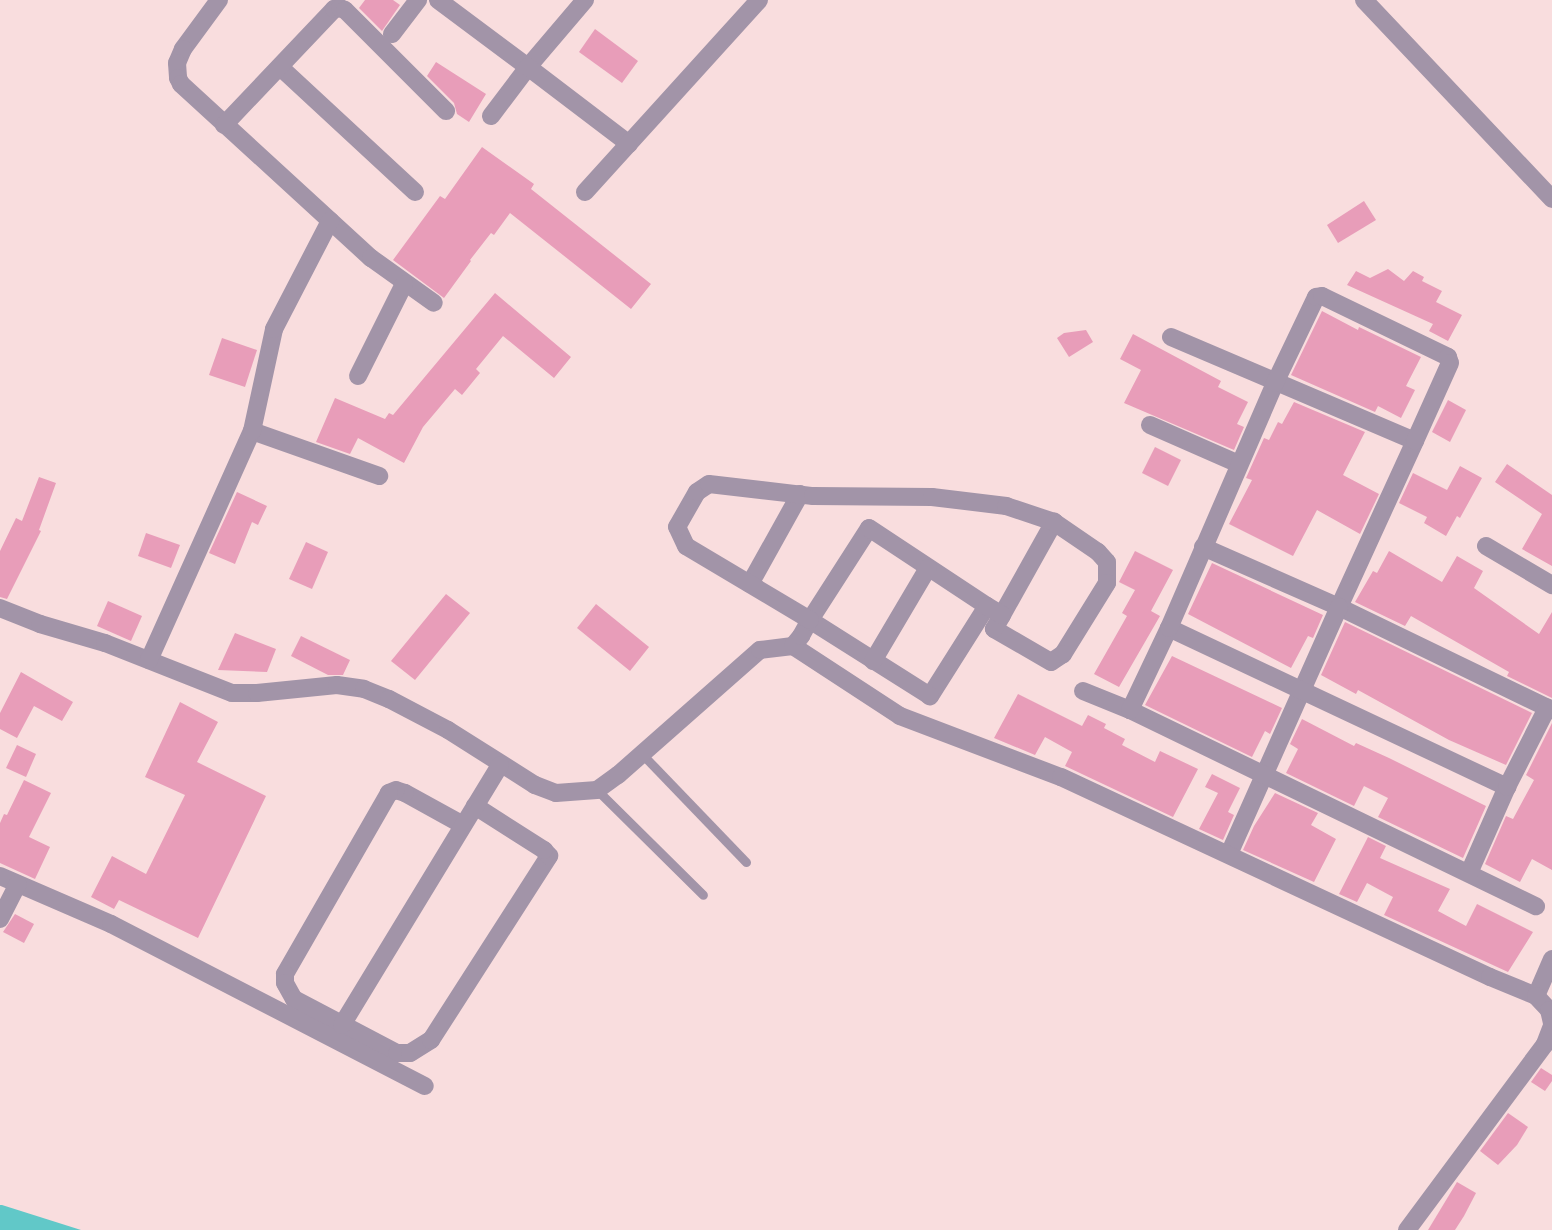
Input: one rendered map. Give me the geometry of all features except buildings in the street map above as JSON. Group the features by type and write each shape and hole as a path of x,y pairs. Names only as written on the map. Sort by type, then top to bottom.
{"street":[{"path":"219,0 183,49 177,63 181,84 330,221 404,284 434,303"},
{"path":"392,34 418,0"},
{"path":"438,0 629,144"},
{"path":"491,116 528,67 585,0"},
{"path":"585,192 759,0"},
{"path":"1366,1 1550,194"},
{"path":"224,125 334,9 340,8 345,10 446,111"},
{"path":"280,67 415,192"},
{"path":"149,660 252,431 274,329 330,221"},
{"path":"358,376 404,284"},
{"path":"1130,710 1169,628 1312,301 1322,296 1450,360 1339,607 1266,777 1229,854"},
{"path":"1172,338 1415,441"},
{"path":"1150,424 1239,464"},
{"path":"252,431 379,476"},
{"path":"930,696 810,620 686,546 677,527 697,492 709,484 800,494 981,501 1006,506 1054,522 1098,552 1107,562 1107,583 1063,654 1051,662 994,629 994,610"},
{"path":"750,584 800,494"},
{"path":"793,646 869,528 864,496"},
{"path":"908,719 930,696 994,610 1054,522"},
{"path":"869,528 994,610"},
{"path":"1486,546 1552,585"},
{"path":"1203,547 1339,607 1550,709 1507,787 1469,873"},
{"path":"873,661 928,568"},
{"path":"0,608 149,660 232,693 257,693 337,685 364,688 448,730 500,765 535,785 556,793 597,790 642,754 760,650 793,646 908,719 1061,777 1490,978 1536,996 1549,1010 1552,1025 1545,1044 1407,1230"},
{"path":"1169,628 1507,787"},
{"path":"1083,691 1130,710 1536,906"},
{"path":"342,1025 500,765"},
{"path":"463,825 396,790 384,799 285,974 285,983 294,999 397,1053 410,1053 423,1047 437,1030 546,864 549,856 544,850 475,806"},
{"path":"0,876 111,924 425,1086"},
{"path":"0,919 18,884"},
{"path":"1536,996 1552,959"}],"lane":[{"path":"642,754 746,862"},
{"path":"597,790 703,894"}],"water":[{"path":"0,1205 2,1205 81,1230 0,1230"}]}
